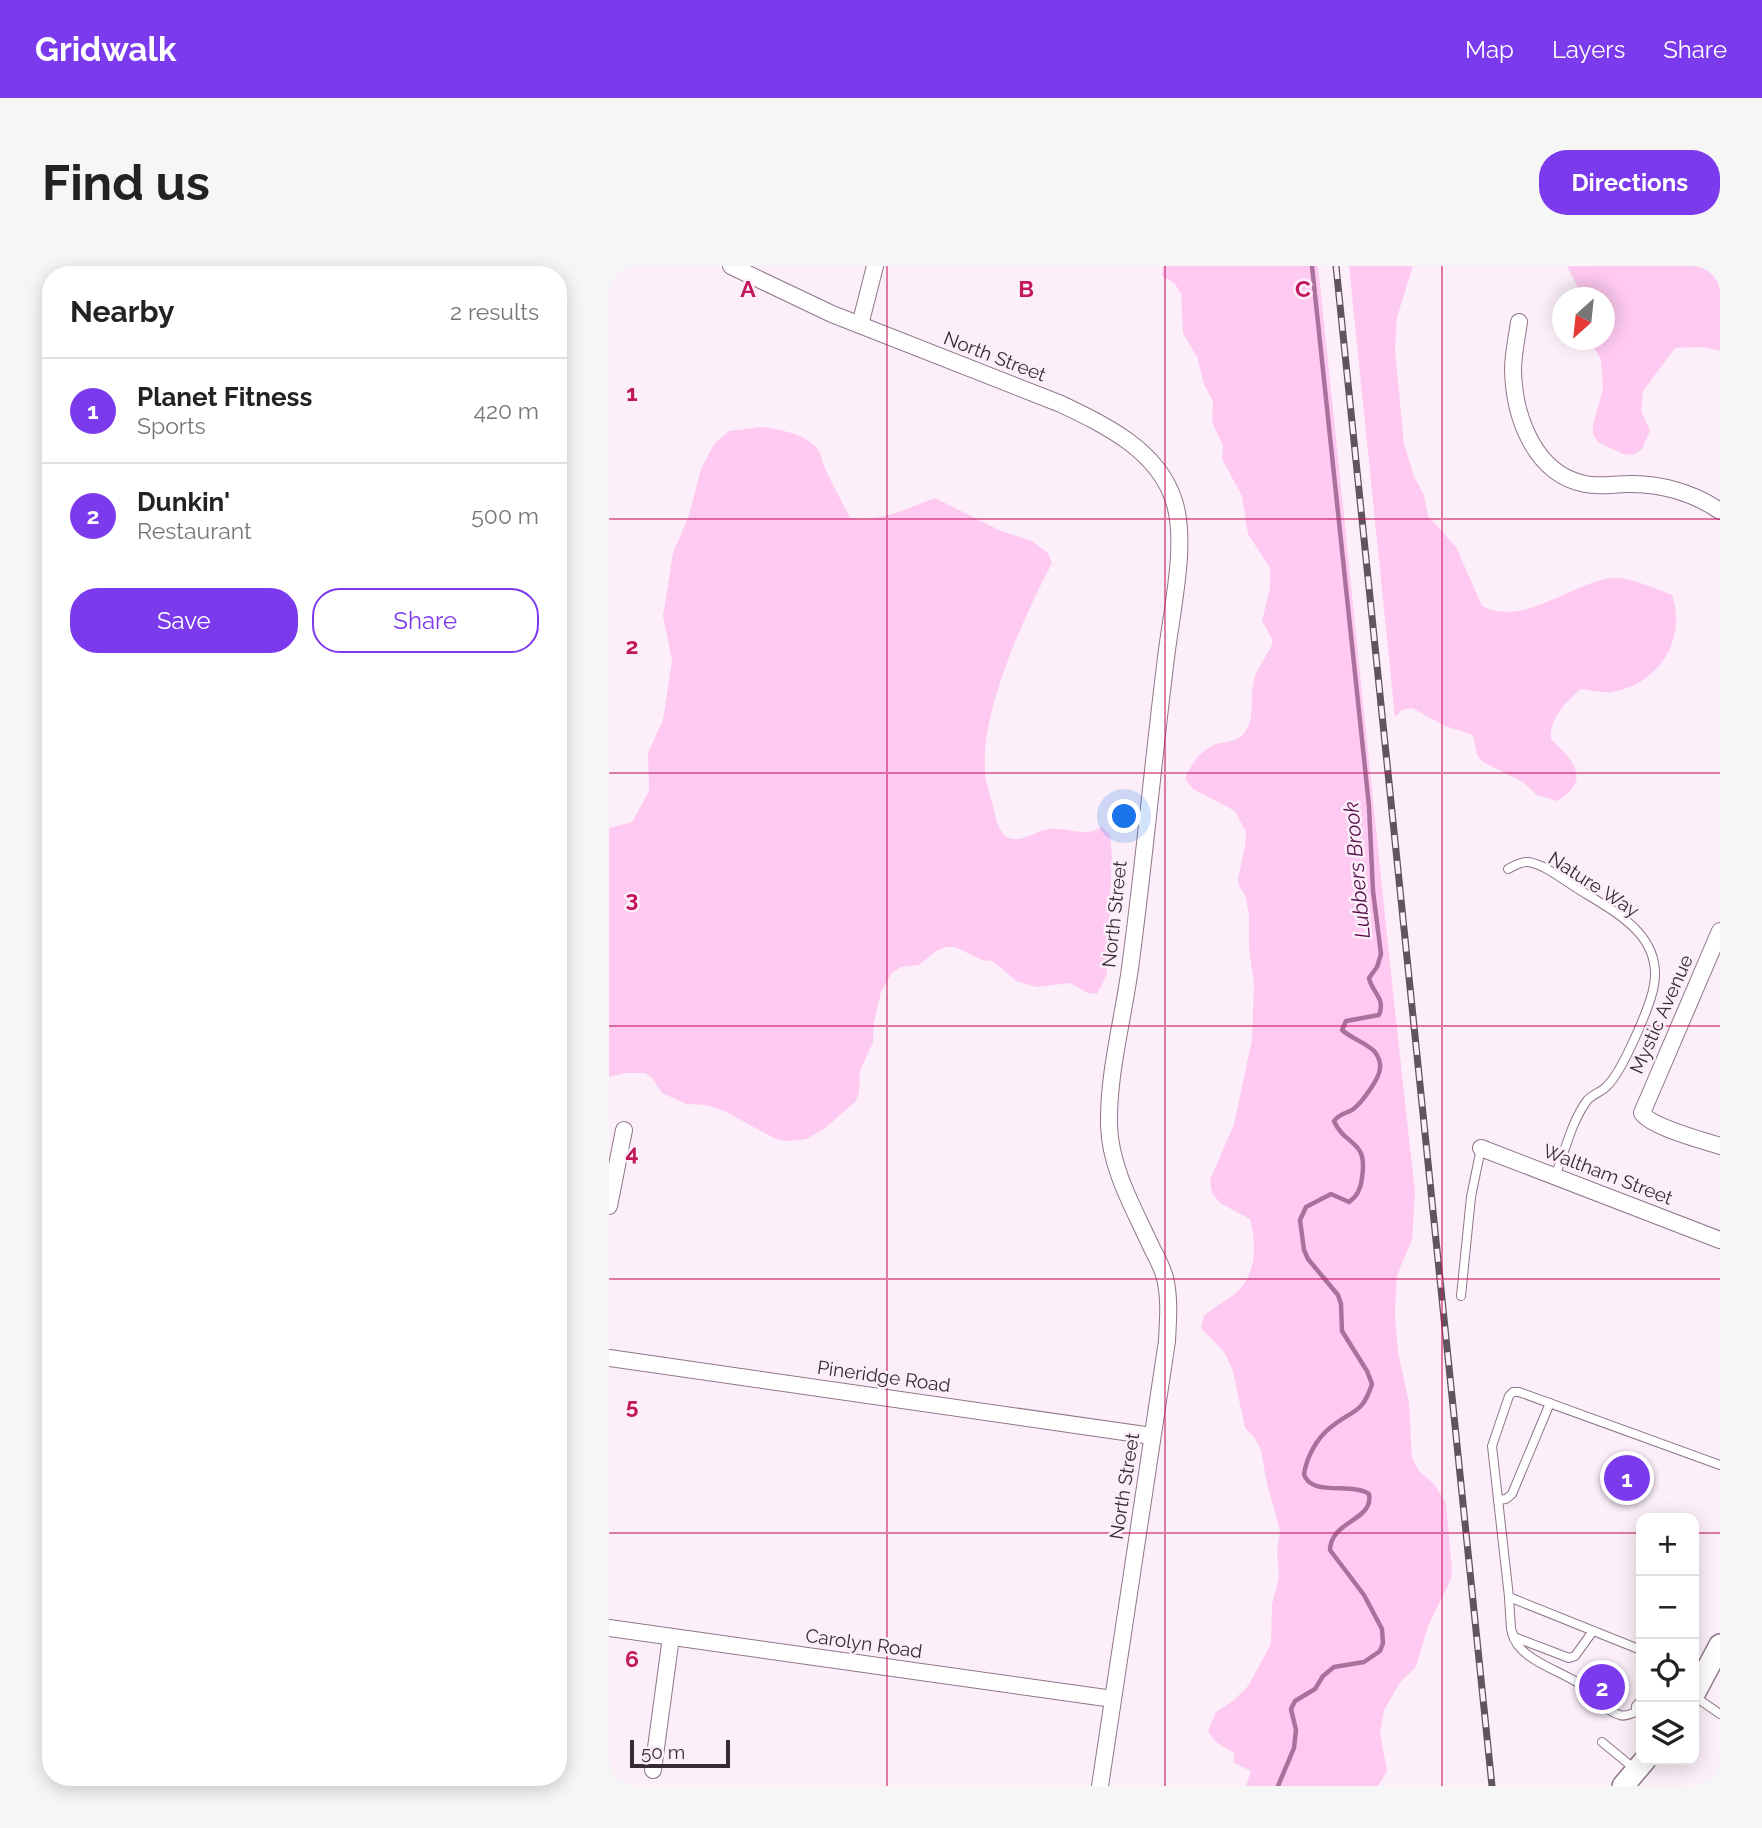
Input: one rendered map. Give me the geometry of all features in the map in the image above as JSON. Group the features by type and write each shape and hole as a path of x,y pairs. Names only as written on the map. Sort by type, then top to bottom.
{"main road":[{"path":"1699,1686 1720,1646"}],"street":[{"name":"North Street","path":"731,266 860,325 1061,404 1112,430 1136,447 1153,465 1168,486 1178,514 1178,556 1109,1123 1117,1168 1164,1275 1167,1290 1167,1341 1100,1786"},
{"path":"860,325 875,266"},
{"path":"1519,322 1513,366 1515,387 1528,436 1548,466 1566,477 1586,484 1640,484 1662,487 1696,497 1720,511"},
{"name":"Mystic Avenue","path":"1720,931 1642,1115 1720,1146"},
{"path":"609,1206 624,1130"},
{"name":"Waltham Street","path":"1481,1148 1720,1240"},
{"name":"Pineridge Road","path":"609,1358 1152,1436"},
{"name":"Carolyn Road","path":"609,1628 1113,1699"},
{"path":"653,1770 671,1637"}],"lane":[{"name":"Nature Way","path":"1508,869 1517,864 1531,863 1610,908 1642,936 1654,968 1654,988 1640,1024 1608,1086 1586,1101 1555,1176"},
{"path":"1461,1296 1471,1197 1481,1148"},
{"path":"1636,1715 1623,1716 1613,1712 1582,1685 1548,1668 1517,1645 1512,1633 1492,1443 1510,1395 1517,1391 1720,1465"},
{"path":"1498,1500 1506,1499 1512,1494 1550,1404"},
{"path":"1509,1597 1636,1648"},
{"path":"1512,1633 1520,1641 1569,1658 1576,1655 1593,1630"},
{"path":"1699,1699 1720,1714"},
{"path":"1602,1742 1635,1772"}],"shaded area":[{"path":"1163,266 1318,266 1415,1192 1412,1240 1397,1275 1395,1314 1398,1352 1409,1403 1412,1458 1419,1471 1435,1485 1446,1504 1452,1569 1451,1579 1428,1626 1416,1667 1401,1681 1384,1710 1380,1733 1387,1771 1378,1786 1246,1786 1251,1771 1234,1763 1234,1753 1216,1742 1208,1731 1216,1712 1233,1701 1248,1686 1271,1644 1272,1604 1279,1578 1277,1552 1280,1530 1261,1450 1245,1428 1233,1371 1224,1352 1201,1328 1204,1316 1232,1296 1246,1280 1251,1271 1254,1251 1250,1219 1220,1203 1212,1193 1210,1180 1234,1124 1252,1040 1254,985 1249,948 1249,917 1246,897 1238,879 1246,832 1235,811 1193,789 1185,779 1201,754 1216,744 1239,738 1248,727 1254,679 1272,645 1272,639 1262,621 1270,588 1270,568 1248,534 1242,496 1222,459 1223,446 1212,422 1213,402 1204,384 1197,357 1183,333 1181,293 1174,283 1162,276"},
{"path":"1349,266 1413,266 1397,317 1395,350 1404,444 1414,476 1424,495 1428,516 1456,547 1482,606 1498,611 1530,608 1610,578 1633,581 1672,595 1676,628 1672,643 1656,670 1629,687 1612,692 1580,689 1556,717 1551,739 1567,755 1576,770 1577,778 1568,793 1557,801 1537,795 1523,782 1483,762 1477,755 1473,735 1445,726 1412,708 1402,710 1395,717"},
{"path":"1567,266 1720,266 1720,351 1703,347 1675,348 1643,391 1641,411 1650,431 1642,449 1633,455 1623,454 1598,442 1593,434 1603,389 1601,360 1596,350 1615,350 1615,287 1578,287"},
{"path":"761,427 795,434 816,446 850,518 882,517 935,498 1001,531 1032,541 1048,553 1052,563 1016,639 995,699 985,755 986,780 998,824 1005,836 1019,839 1050,829 1089,832 1102,827 1110,834 1112,857 1107,974 1097,994 1088,993 1070,983 1037,987 1018,982 992,961 982,960 955,947 936,951 919,965 901,967 892,973 881,992 874,1022 873,1042 860,1071 859,1093 855,1102 824,1129 806,1139 787,1141 776,1139 724,1111 707,1105 687,1104 662,1093 645,1073 609,1077 609,828 632,822 649,791 648,753 663,720 672,660 663,616 673,553 689,515 701,469 714,444 729,431"}],"waterway":[{"name":"Lubbers Brook","path":"1278,1786 1294,1748 1296,1730 1291,1709 1295,1701 1315,1689 1323,1676 1334,1667 1364,1662 1380,1651 1383,1643 1382,1629 1364,1595 1330,1550 1337,1532 1365,1510 1369,1503 1369,1494 1353,1489 1314,1485 1304,1474 1317,1442 1326,1431 1360,1406 1372,1384 1342,1331 1338,1295 1308,1259 1304,1250 1300,1220 1306,1207 1331,1194 1349,1202 1360,1188 1362,1156 1334,1121 1356,1107 1365,1097 1377,1078 1380,1064 1372,1049 1342,1030 1346,1021 1379,1015 1381,1009 1380,1000 1369,978 1377,967 1381,954 1373,891 1369,806 1312,266"}],"railway":[{"path":"1336,266 1492,1786"}],"place":[{"name":"Planet Fitness","path":"1627,1478"},
{"name":"Dunkin'","path":"1602,1687"}]}
